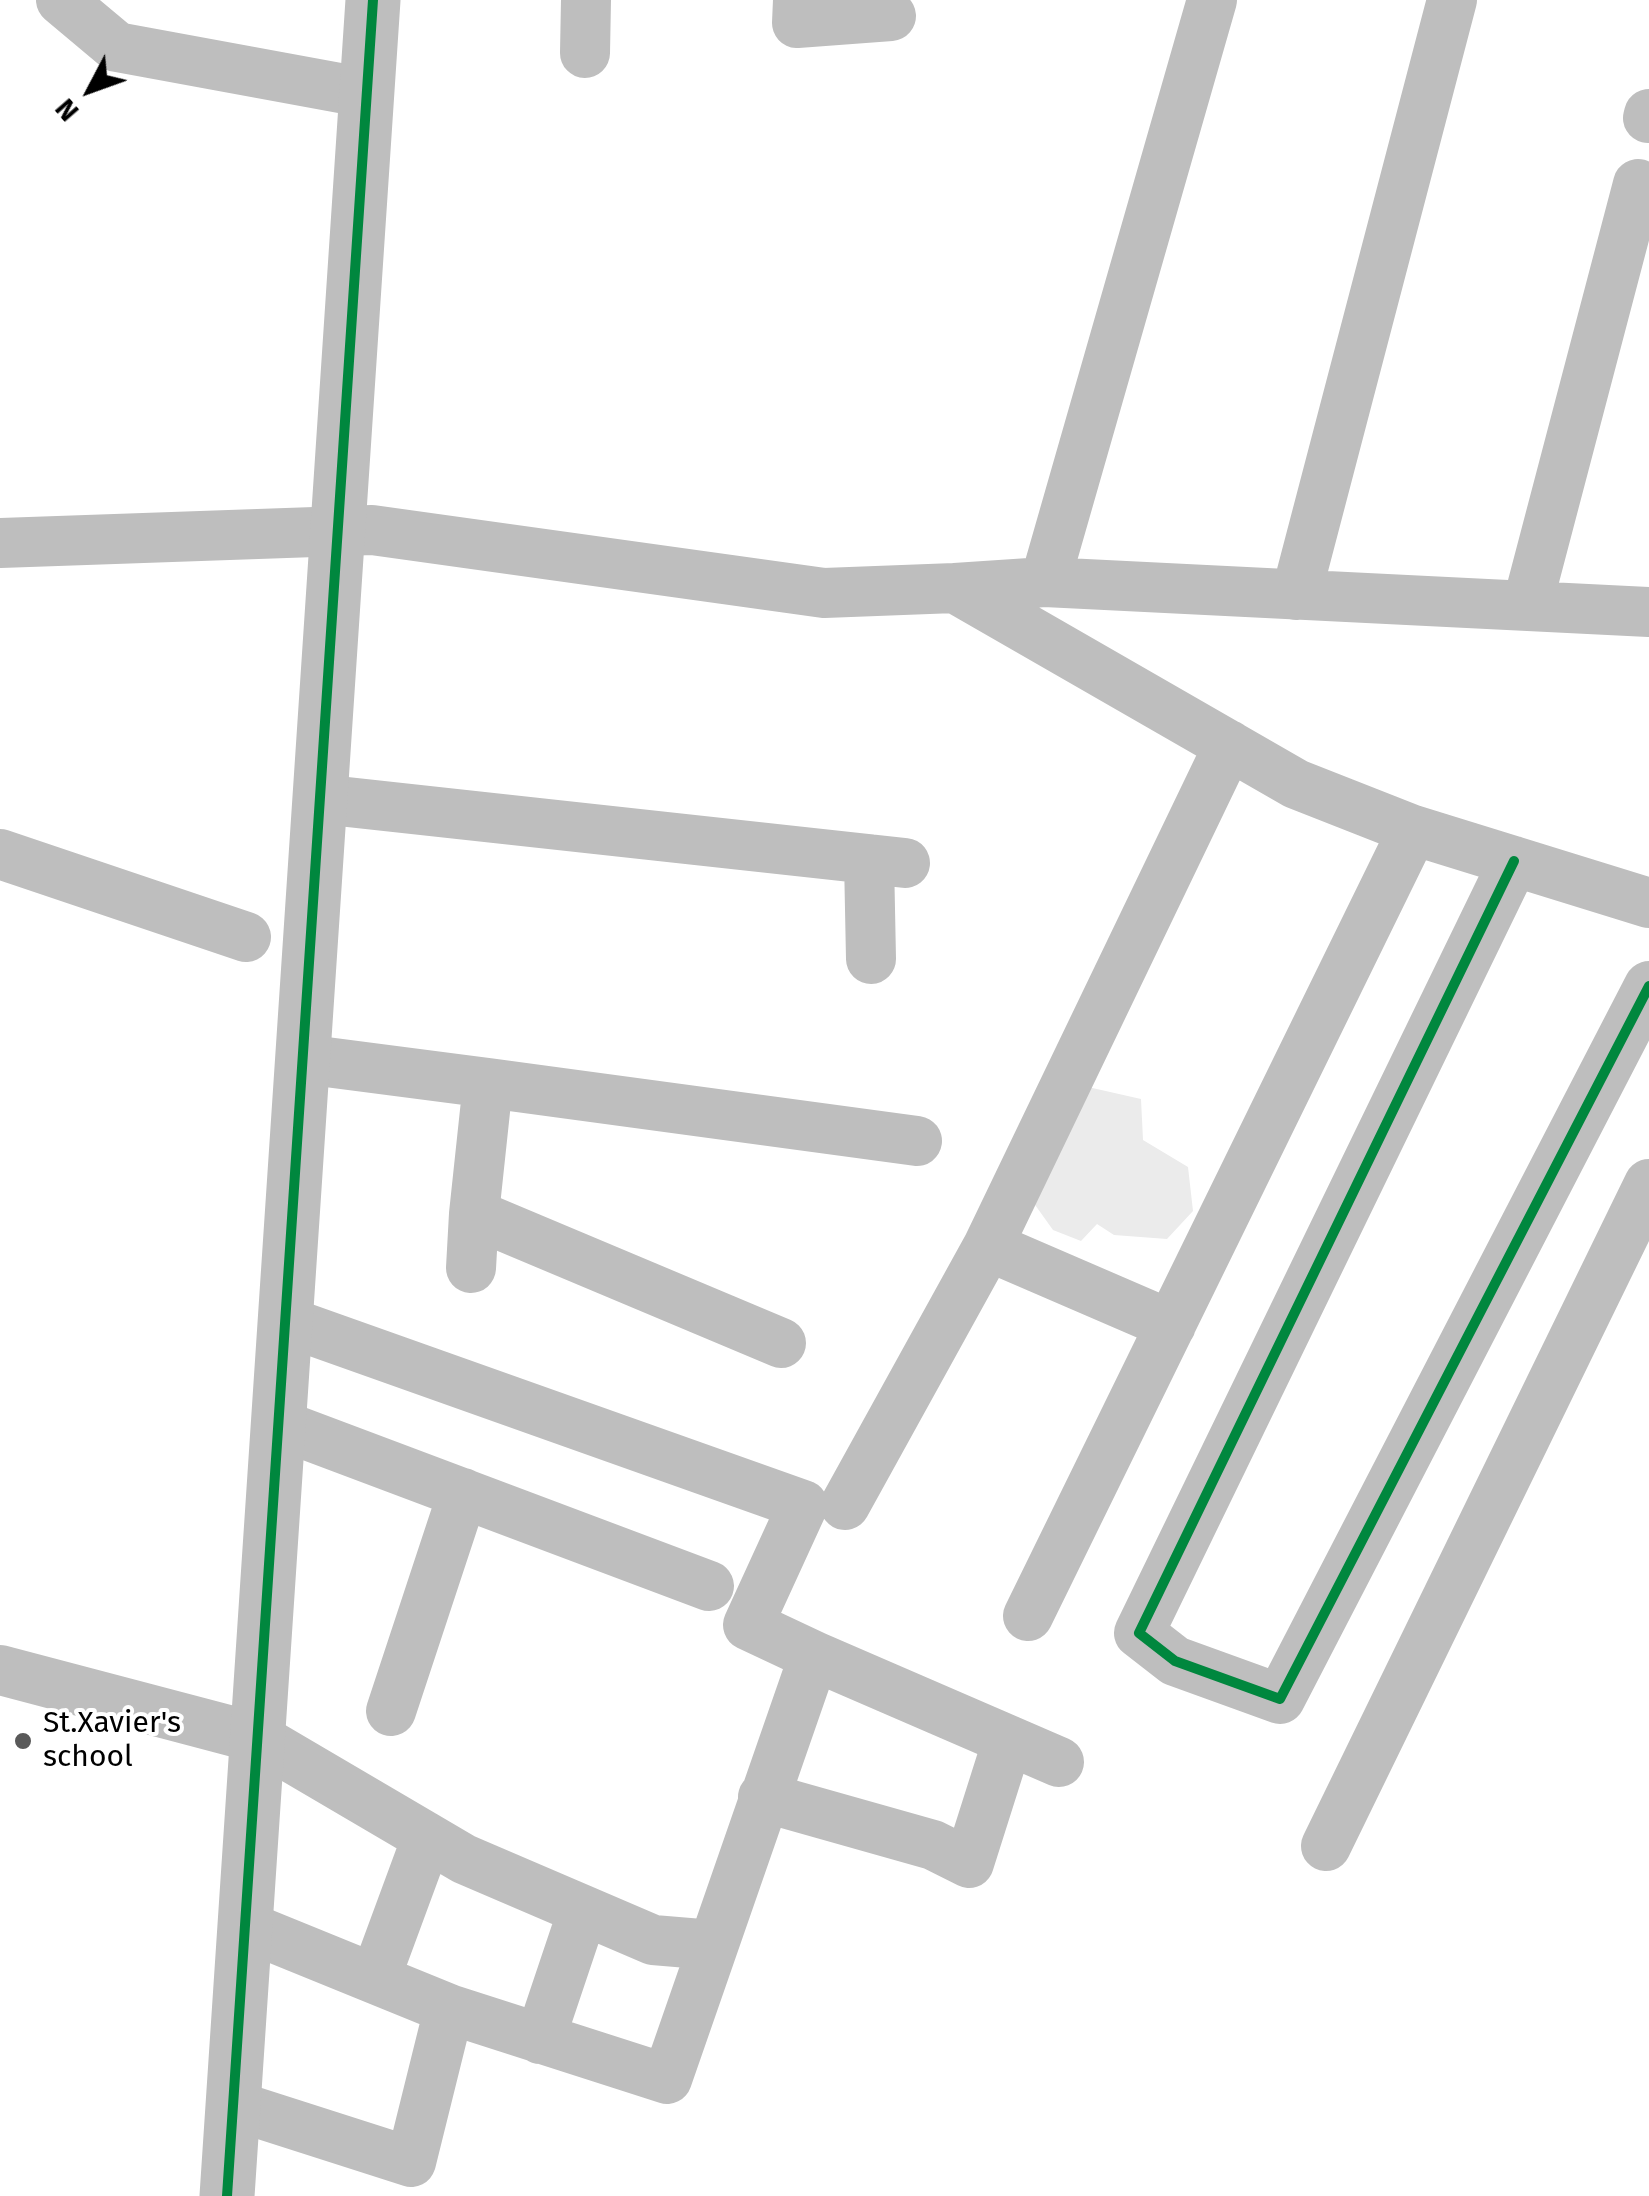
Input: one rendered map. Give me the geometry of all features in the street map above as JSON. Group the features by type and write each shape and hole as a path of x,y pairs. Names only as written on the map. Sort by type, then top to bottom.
{"street":[{"path":"62,0 117,47 366,93"},
{"path":"227,2196 373,0"},
{"path":"585,53 586,0"},
{"path":"798,0 797,23 891,16"},
{"path":"1046,582 1212,0"},
{"path":"1296,594 1452,0"},
{"path":"1528,606 1638,184"},
{"path":"0,543 372,530 824,592 1046,582 1649,612"},
{"path":"955,588 1296,784 1413,830 1649,903"},
{"path":"845,1505 988,1246 1228,745"},
{"path":"320,800 887,861 871,959"},
{"path":"1028,1616 1413,830"},
{"path":"0,854 246,937"},
{"path":"1514,861 1139,1633 1175,1661 1280,1699 1649,986"},
{"path":"303,1059 917,1140"},
{"path":"472,1268 488,1083"},
{"path":"1326,1846 1649,1184"},
{"path":"474,1214 782,1344"},
{"path":"988,1246 1171,1326"},
{"path":"286,1321 803,1506 748,1625 1058,1762"},
{"path":"278,1424 709,1586"},
{"path":"391,1711 462,1493"},
{"path":"245,1926 449,2009 667,2079 814,1656"},
{"path":"0,1670 258,1738 464,1859 653,1940 712,1945"},
{"path":"763,1798 933,1845 969,1863 1008,1740"},
{"path":"375,1979 427,1838"},
{"path":"540,2039 584,1911"},
{"path":"233,2106 411,2162 449,2009"}],"shaded area":[{"path":"1088,1087 1141,1099 1143,1140 1188,1167 1193,1211 1167,1239 1114,1235 1097,1224 1081,1241 1053,1230 1033,1202"}],"cycle path":[{"path":"227,2196 373,0"},
{"path":"1514,861 1139,1633 1175,1661 1280,1699 1649,986"}],"place":[{"name":"St.Xavier's school","path":"23,1741"}]}
